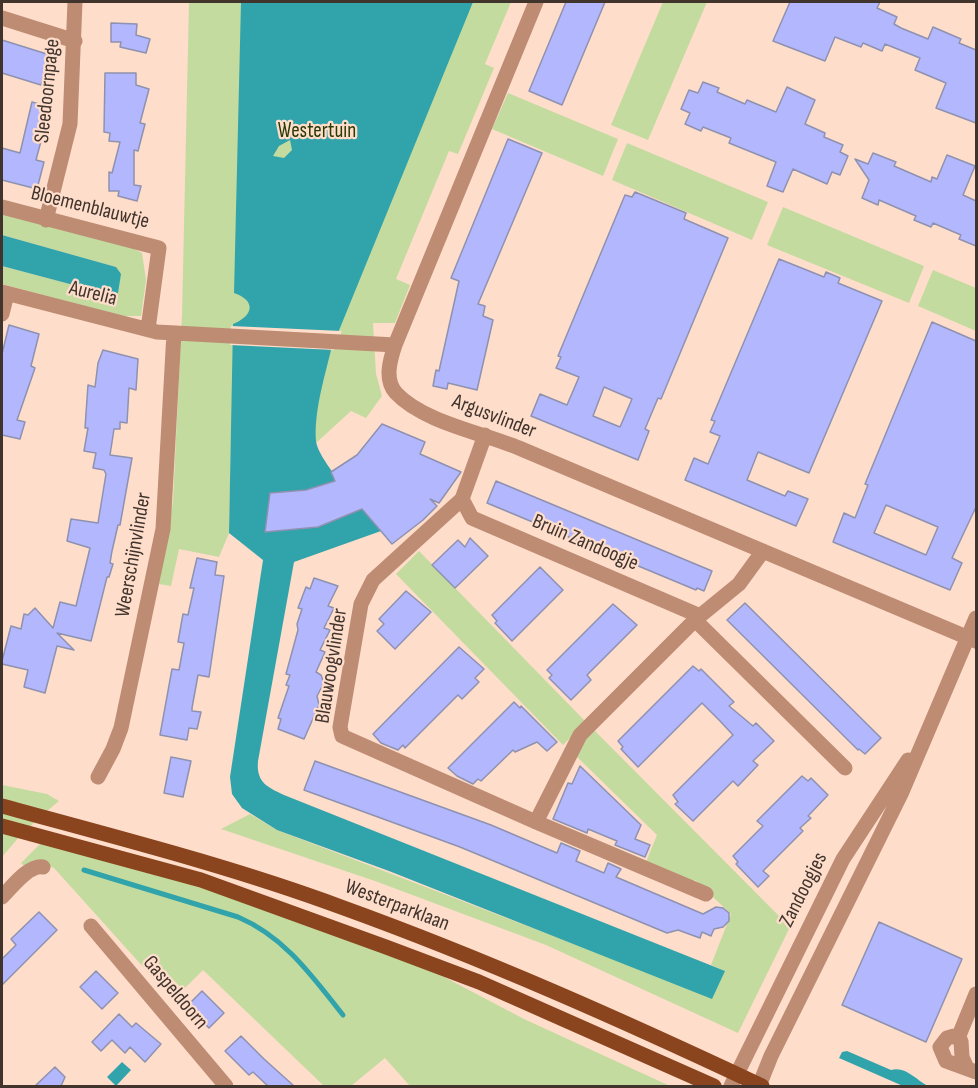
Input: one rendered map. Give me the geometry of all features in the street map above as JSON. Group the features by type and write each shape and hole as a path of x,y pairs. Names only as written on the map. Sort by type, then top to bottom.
{"main road":[{"name":"Westerparklaan","path":"2,806 187,857 340,906 547,987 734,1081 760,1086"},
{"name":"Westerparklaan","path":"2,826 201,880 386,947 479,982 714,1086"}],"street":[{"name":"Sleedoornpage","path":"46,220 70,124 75,2"},
{"name":"Argusvlinder","path":"536,2 395,345 389,362 389,375 394,391 426,413 485,435 973,639"},
{"path":"2,18 75,41"},
{"name":"Bloemenblauwtje","path":"2,207 159,248 148,329"},
{"path":"2,314 4,293"},
{"name":"Aurelia","path":"4,293 148,329 174,333 395,345"},
{"name":"Weerschijnvlinder","path":"98,777 121,728 160,548 166,509 174,333"},
{"name":"Blauwoogvlinder","path":"485,435 462,499 373,580 361,604 340,727 342,736 706,894"},
{"name":"Bruin Zandoogje","path":"462,499 472,518 698,618 845,768"},
{"path":"536,822 580,735 698,618 739,584 762,551"},
{"name":"Zandoogjes","path":"760,1086 771,1056 901,794 926,735 973,639 976,618"},
{"name":"Zandoogjes","path":"734,1081 843,859 926,735"},
{"path":"2,897 28,873 38,867 43,867"},
{"name":"Gaspeldoorn","path":"91,926 226,1086"},
{"path":"958,1038 976,994"},
{"path":"958,1038 947,1038 940,1047 941,1052 946,1061 972,1070"},
{"path":"958,1038 963,1046 962,1057 972,1070"}],"green space":[{"name":"Westertuin","path":"189,2 511,2 485,64 494,68 458,154 449,151 396,279 410,285 395,323 373,323 376,374 382,396 366,418 351,411 316,443 231,439 229,533 219,557 179,549 171,586 159,584 173,501 182,315"},
{"path":"663,2 707,2 648,140 611,125"},
{"path":"508,93 618,139 603,176 492,129"},
{"path":"627,143 768,202 752,240 612,180"},
{"path":"783,207 924,266 909,303 767,245"},
{"path":"2,212 133,248 142,253 146,280 141,316 120,316 2,284 2,266 111,295 116,267 2,235"},
{"path":"933,270 976,288 976,331 918,306"},
{"path":"419,551 586,722 563,745 396,574"},
{"path":"594,730 790,927 738,1033 546,945 375,881 221,829 250,814 277,830 587,949 725,971 711,965 731,914 695,880 688,885 644,867 657,835 574,754 577,747"},
{"path":"2,785 47,794 59,801 47,811 2,800"},
{"path":"2,812 36,820 30,827 2,820"},
{"path":"2,833 19,837 2,857"},
{"path":"42,842 197,886 427,968 524,1019 670,1086 410,1086 385,1058 351,1086 324,1086 203,970 183,990 164,970 154,979 54,868 42,863 25,867 21,863"}],"water":[{"name":"Westertuin","path":"241,2 473,2 331,350 318,407 316,441 319,450 334,474 381,531 294,562 258,761 259,774 264,783 284,795 725,971 712,999 389,871 277,830 242,808 232,794 230,777 263,560 229,533 233,324 245,317 250,308 246,300 234,293","holes":["290,140 292,150 284,158 273,156 279,146"]},
{"path":"2,235 116,267 121,274 118,293 111,295 2,266"},
{"path":"847,1051 891,1070 906,1072 928,1086 903,1086 839,1058 842,1052"},
{"path":"122,1062 131,1070 116,1086 107,1077"}],"pier":[{"path":"231,326 342,331 334,350 230,345"}],"building":[{"path":"566,2 605,2 562,105 529,91"},
{"path":"790,2 880,2 877,8 897,17 894,24 901,28 928,39 933,27 961,39 959,43 976,50 976,123 936,108 946,83 915,70 920,58 885,44 882,51 863,43 861,47 835,37 825,61 773,41"},
{"path":"111,23 137,24 136,35 150,39 146,53 120,47 121,42 111,42"},
{"path":"2,40 50,55 41,85 2,73"},
{"path":"105,73 136,73 136,85 149,89 140,123 145,124 138,151 134,150 134,185 141,186 137,201 118,196 119,191 109,191 109,172 112,173 120,142 109,141 110,133 104,132"},
{"path":"703,82 719,88 717,92 745,104 747,100 776,112 787,87 815,100 805,124 825,133 824,137 843,145 840,152 848,156 840,175 832,172 827,184 793,169 783,192 767,186 776,162 729,143 731,138 703,127 701,131 685,124 690,113 681,109 689,90 698,93"},
{"path":"32,102 50,107 36,160 44,162 37,189 2,180 2,148 20,153"},
{"path":"508,139 542,153 478,304 485,306 483,316 493,320 477,390 448,383 447,389 433,386 436,370 439,371 459,281 451,278"},
{"path":"873,153 896,162 894,166 931,182 932,177 937,179 947,155 975,166 963,195 976,201 976,246 959,239 961,235 933,223 931,227 914,220 916,216 879,200 878,205 862,198 869,180 855,159 868,164"},
{"path":"635,192 686,213 684,219 728,238 661,399 658,398 645,429 649,431 638,460 531,416 540,394 567,405 579,377 556,368 561,357 558,356 625,195 632,197","holes":["604,387 632,399 620,427 593,416"]},
{"path":"779,259 824,277 826,272 840,278 838,283 882,301 809,473 758,452 747,480 785,496 788,491 808,499 796,526 685,480 694,458 708,464 720,436 710,432 715,421 711,420"},
{"path":"932,322 976,341 976,507 952,558 962,563 950,590 833,542 844,513 855,518 868,485 865,484","holes":["886,505 938,527 926,555 874,533"]},
{"path":"9,325 39,334 31,366 35,368 17,420 25,422 20,439 2,435 2,354"},
{"path":"103,350 138,359 136,390 129,388 127,423 120,422 120,429 114,429 110,455 132,458 120,525 118,525 112,551 110,563 113,564 109,577 107,577 91,641 57,633 74,650 57,646 45,693 24,687 28,670 2,664 2,661 11,626 21,629 24,614 28,615 35,608 53,628 60,602 76,606 90,548 67,541 71,519 98,523 106,474 104,470 93,468 96,453 84,451 88,428 85,428 88,385 95,387 98,363"},
{"path":"382,424 425,442 420,454 461,472 439,503 430,499 437,506 423,520 392,544 362,509 318,527 265,532 270,493 306,490 335,481 331,472 357,455"},
{"path":"496,481 712,571 704,591 697,588 696,590 487,503"},
{"path":"470,538 488,556 455,588 432,565 458,540 465,547"},
{"path":"197,558 217,562 215,575 224,576 209,677 198,675 192,711 201,712 197,729 189,728 187,740 160,735 172,669 179,670 184,643 178,642 183,614 188,615 194,588 190,588"},
{"path":"540,567 563,590 512,641 495,623 497,621 492,615"},
{"path":"314,578 338,586 328,606 334,608 324,628 330,630 320,650 325,652 316,672 321,675 324,683 317,696 319,705 304,739 278,729 281,719 278,718 289,686 286,685 290,675 286,674 302,609 298,608 306,587 310,589"},
{"path":"406,591 431,612 395,649 377,631 384,624 379,619"},
{"path":"745,603 881,738 865,754 858,750 727,620"},
{"path":"613,604 637,625 587,675 591,680 571,700 549,678 552,675 547,670"},
{"path":"459,647 484,669 475,678 479,682 462,699 458,695 405,748 403,745 398,750 381,743 373,734"},
{"path":"693,666 699,671 701,669 734,702 729,706 753,726 756,723 774,741 753,761 758,765 738,786 733,781 693,821 675,804 678,802 673,795 733,735 720,721 702,703 638,767 621,749 623,747 618,741"},
{"path":"514,702 520,708 521,706 557,742 547,751 537,742 515,752 513,750 481,781 478,779 473,784 457,776 448,768"},
{"path":"171,757 191,761 183,797 164,793"},
{"path":"315,761 491,825 557,853 561,843 580,851 576,861 604,873 608,863 621,869 616,877 703,914 716,907 723,908 729,913 729,921 723,927 714,929 711,936 702,932 700,938 678,930 667,933 460,847 304,790"},
{"path":"580,766 641,825 635,839 650,845 645,857 615,845 617,841 588,829 587,833 553,819 568,783 572,784"},
{"path":"802,776 808,781 811,778 828,795 808,816 811,818 800,828 803,831 763,871 769,876 758,887 736,864 738,862 733,856 763,826 757,821"},
{"path":"39,912 57,930 2,985 2,959 16,945 11,939"},
{"path":"879,922 962,959 926,1042 842,1005"},
{"path":"96,971 118,993 102,1009 80,987"},
{"path":"202,991 224,1013 209,1028 187,1006"},
{"path":"119,1014 132,1027 136,1023 161,1044 145,1062 130,1047 125,1053 112,1040 101,1051 92,1042"},
{"path":"241,1036 294,1086 268,1086 253,1072 249,1075 225,1051"},
{"path":"55,1067 65,1077 61,1086 35,1086"}],"waterway":[{"path":"84,870 238,917 255,925 270,935 296,959 343,1015"}]}
